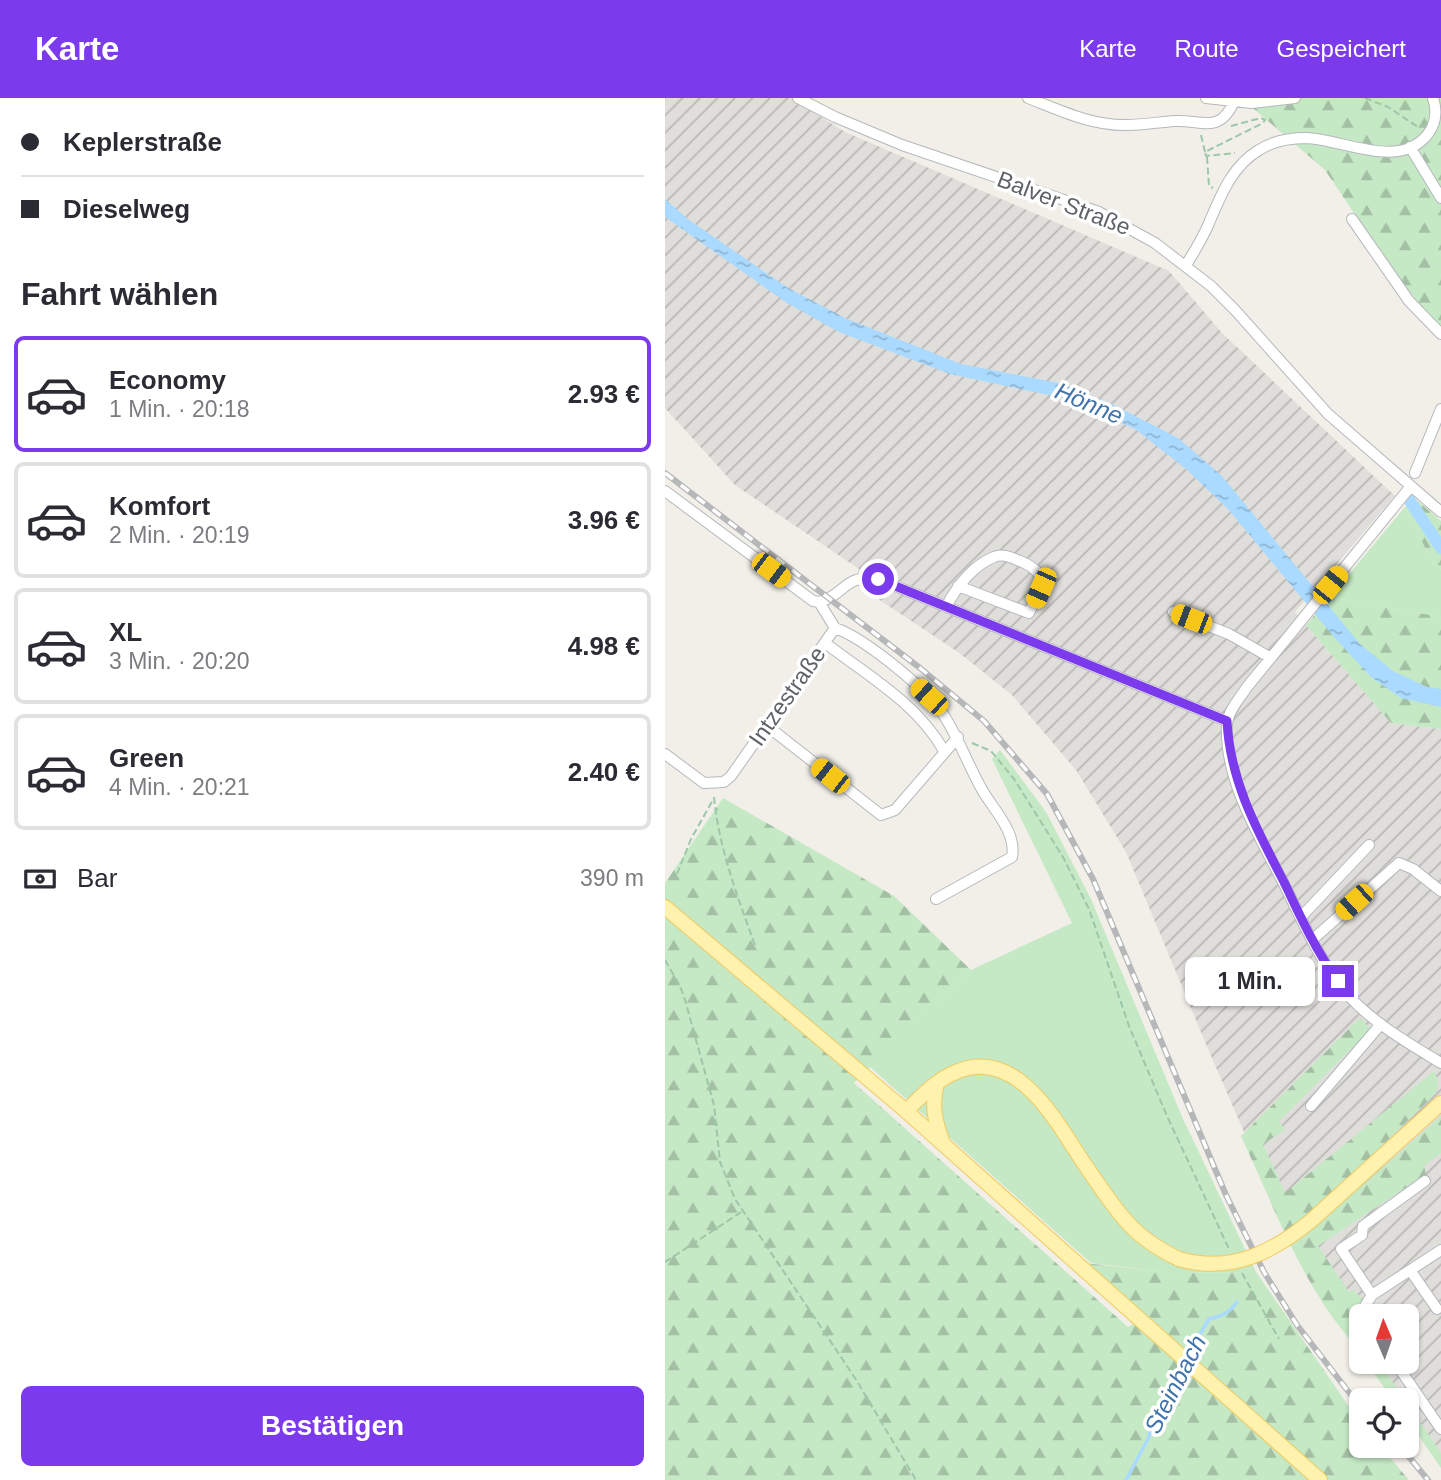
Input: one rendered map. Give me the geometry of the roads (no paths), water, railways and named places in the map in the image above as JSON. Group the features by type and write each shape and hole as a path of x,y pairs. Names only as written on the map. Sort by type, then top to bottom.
{"main road":[{"path":"665,907 905,1111 1320,1480"},
{"path":"905,1111 937,1083 957,1072 981,1067 995,1069 1020,1081 1033,1091 1051,1113 1128,1224 1153,1245 1179,1259 1209,1265 1252,1258 1287,1240 1441,1103"},
{"path":"937,1083 933,1112 943,1145"}],"street":[{"name":"Balver Straße","path":"798,98 902,145 1099,212 1145,236 1186,265 1235,310 1328,414 1441,512"},
{"path":"1028,98 1084,119 1112,125 1221,121 1227,116 1234,102"},
{"path":"1206,98 1252,103 1295,98"},
{"path":"1186,265 1222,192 1235,170 1249,158 1286,139 1304,138 1383,152 1410,147 1426,136 1434,121 1433,98"},
{"path":"1410,147 1439,194"},
{"path":"1352,219 1409,301 1441,334"},
{"path":"1415,473 1441,409"},
{"path":"1411,486 1247,687 1227,721 1233,766 1241,794 1312,940 1347,993 1381,1024 1441,1063"},
{"path":"665,491 813,601 829,598 850,582 862,577 878,579 1227,721"},
{"path":"946,607 958,586 980,565 994,557 1002,555 1033,566 1041,579 1041,588 1029,613 958,586"},
{"name":"Intzestraße","path":"665,754 704,783 720,783 767,725 835,628 819,602"},
{"path":"1173,612 1229,634 1271,658"},
{"path":"835,628 849,633 901,672 941,711 958,737 980,787 1004,822 1014,846 1012,857 936,899"},
{"path":"825,643 909,707 939,741 944,751"},
{"path":"767,725 881,815 895,810 958,737"},
{"path":"1301,917 1369,845"},
{"path":"1312,940 1399,863 1413,869 1441,891"},
{"path":"1311,1105 1381,1024"},
{"path":"1372,1296 1341,1249 1362,1235 1363,1226 1425,1181"},
{"path":"1366,1304 1372,1296 1441,1250"},
{"path":"1410,1270 1437,1309"},
{"path":"1404,1374 1441,1429"}],"water":[{"name":"Hönne","path":"665,199 689,220 788,288 845,318 961,364 1064,384 1114,405 1178,438 1222,476 1360,644 1393,671 1427,687 1441,689 1441,707 1401,698 1371,677 1334,637 1228,509 1186,469 1135,429 1068,399 950,374 839,332 787,303 665,217"}],"waterway":[{"path":"1410,501 1441,548"},
{"name":"Steinbach","path":"1186,1357 1209,1319 1225,1314 1237,1302"},
{"name":"Steinbach","path":"1126,1480 1149,1437 1151,1421 1162,1413 1183,1365"}],"railway":[{"path":"665,473 920,668 984,721 1047,794 1093,879 1226,1195 1264,1272 1297,1325 1349,1392"},
{"path":"1410,1458 1428,1480"}]}
